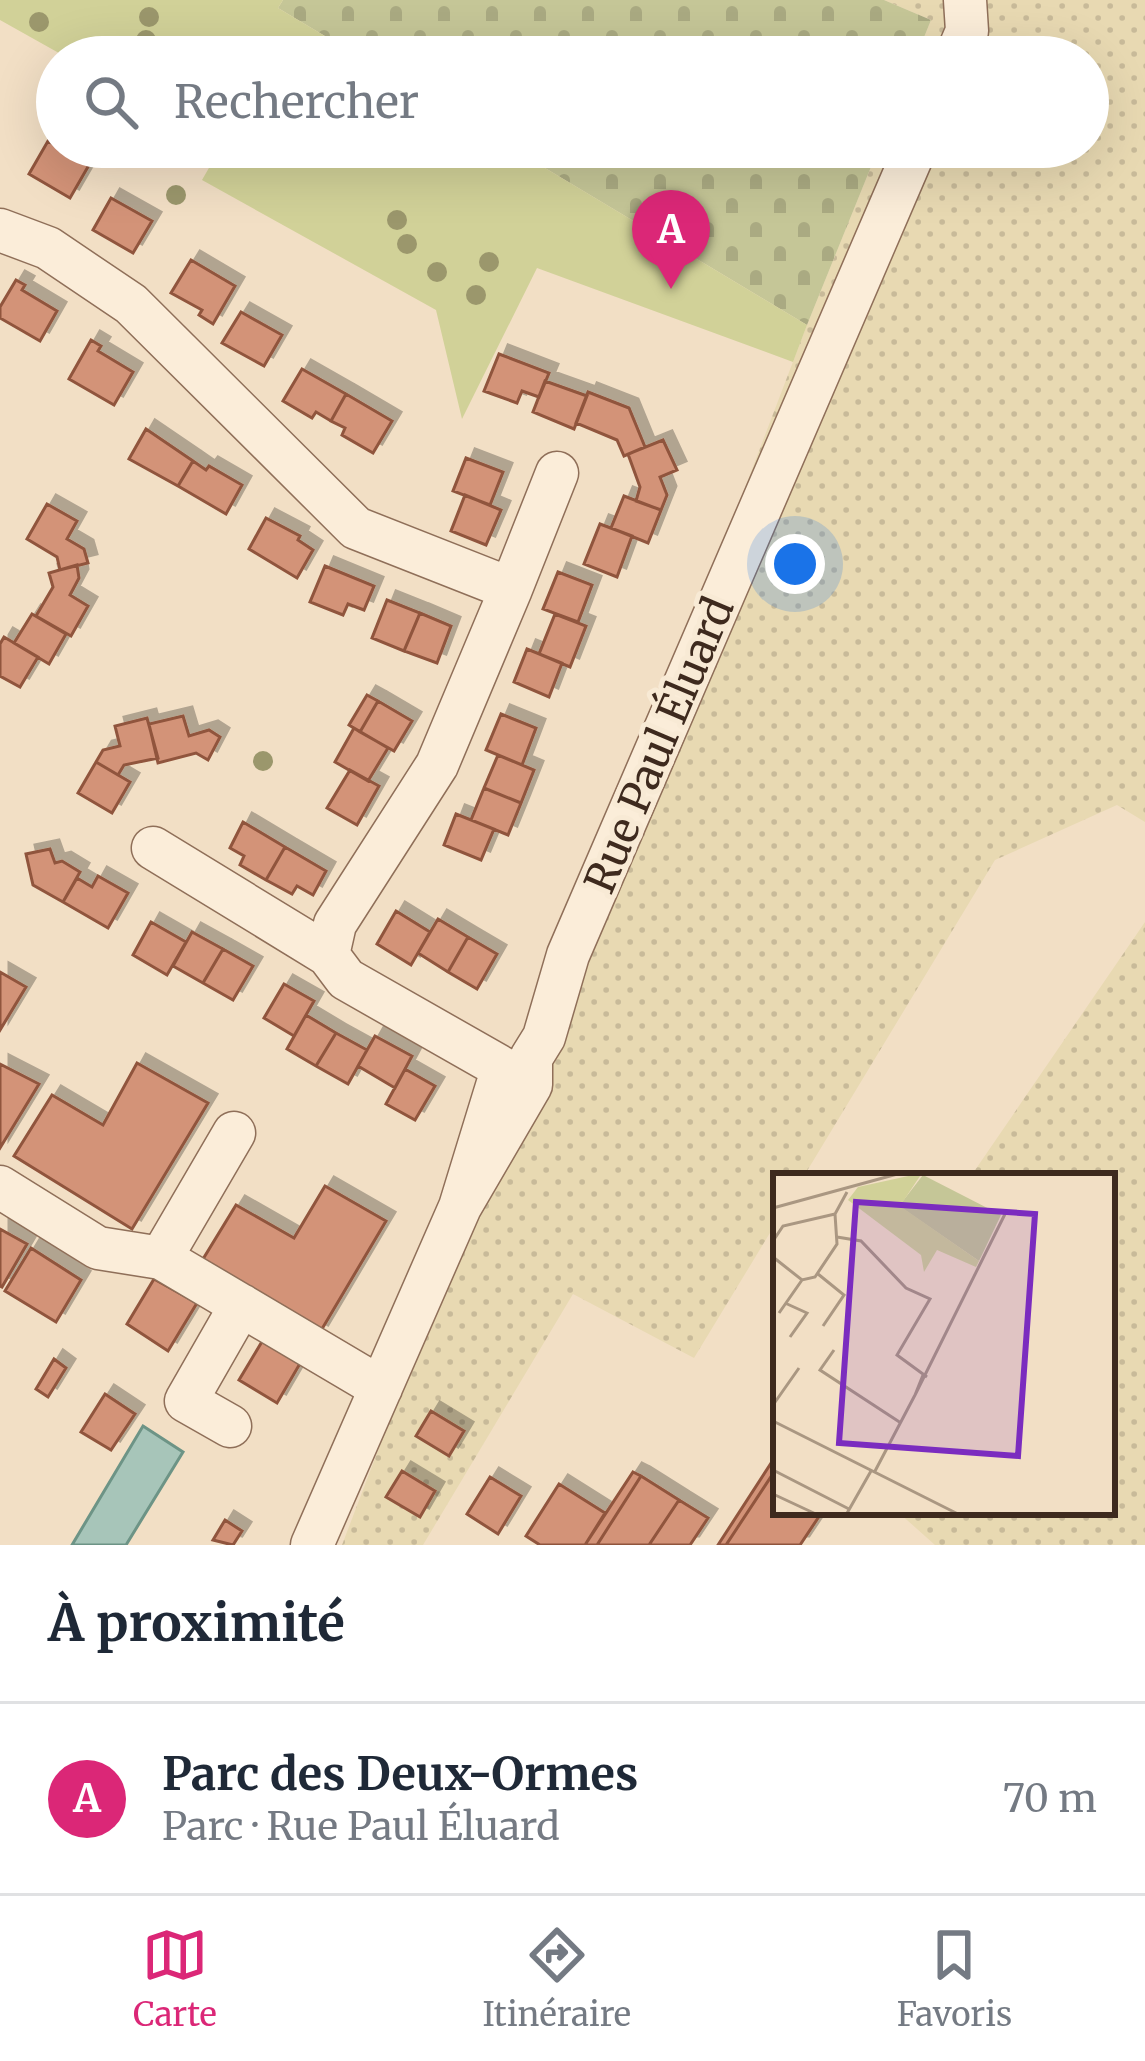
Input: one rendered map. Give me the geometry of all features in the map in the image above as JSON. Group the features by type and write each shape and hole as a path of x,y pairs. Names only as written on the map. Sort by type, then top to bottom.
{"street":[{"path":"965,0 965,36"},
{"name":"Rue Paul Éluard","path":"312,1545 516,1077 544,1037 568,956 907,168"},
{"path":"0,230 48,248 130,304 356,528 511,589"},
{"path":"328,955 334,924 437,765 557,473"},
{"path":"153,848 328,955 346,979 516,1077"},
{"path":"161,1258 234,1133"},
{"path":"0,1186 98,1248 161,1258 381,1388"},
{"path":"230,1426 186,1401 241,1305"}],"shaded area":[{"path":"884,0 1145,0 1145,822 1117,805 995,860 806,1173 773,1173 773,1228 694,1358 573,1294 423,1545 342,1545 871,168 1109,168 1109,36 925,36 931,20"},
{"path":"1145,922 1145,1545 935,1545 901,1515 1115,1515 1115,1173 973,1173"},
{"path":"143,1426 183,1452 126,1545 72,1545"}],"green space":[{"path":"0,0 283,0 278,8 325,36 36,36 36,40 0,20"},
{"path":"283,0 884,0 931,20 925,36 325,36 278,8"},
{"path":"209,168 545,168 807,325 793,362 537,268 462,419 436,310 202,180"},
{"path":"545,168 871,168 807,325"}],"building":[{"path":"36,162 36,168 87,168 70,198 29,174"},
{"path":"111,198 152,221 133,253 93,230"},
{"path":"191,260 235,286 213,324 199,315 202,310 171,293"},
{"path":"16,280 25,285 22,290 57,311 40,341 0,318 0,307"},
{"path":"241,312 282,335 264,366 222,343"},
{"path":"91,340 101,346 98,351 133,372 114,405 69,379"},
{"path":"499,354 549,373 539,397 522,391 517,403 484,391"},
{"path":"302,369 346,394 331,421 316,412 312,418 283,401"},
{"path":"545,381 587,396 574,429 533,412"},
{"path":"588,392 629,408 645,447 624,456 617,440 576,423"},
{"path":"346,394 392,421 373,453 342,435 345,428 331,421"},
{"path":"146,429 193,461 178,486 129,459"},
{"path":"663,440 677,470 660,477 667,495 661,510 636,501 640,487 628,454"},
{"path":"466,458 503,472 490,505 453,491"},
{"path":"193,461 242,485 226,514 178,486"},
{"path":"465,495 501,510 486,545 451,531"},
{"path":"624,496 661,510 648,543 611,528"},
{"path":"47,504 77,521 67,539 84,549 88,563 60,570 57,557 27,539"},
{"path":"266,518 300,536 298,540 313,550 297,578 249,549"},
{"path":"600,524 632,536 617,577 584,564"},
{"path":"77,565 79,578 70,595 88,606 71,636 36,616 53,587 49,573"},
{"path":"325,566 374,586 364,610 348,604 343,615 310,602"},
{"path":"558,572 592,585 578,622 543,609"},
{"path":"387,600 420,613 404,651 372,638"},
{"path":"420,613 451,626 437,663 404,651"},
{"path":"32,614 66,634 49,664 14,643"},
{"path":"555,614 586,626 570,667 539,654"},
{"path":"4,637 38,657 20,687 0,676"},
{"path":"527,649 562,663 549,697 514,682"},
{"path":"367,695 378,701 360,732 349,725"},
{"path":"378,701 412,721 394,751 360,732"},
{"path":"501,714 536,728 522,765 486,750"},
{"path":"183,716 189,736 209,730 220,737 208,760 196,753 158,763 149,724"},
{"path":"147,718 158,758 124,765 118,775 96,762 103,750 120,746 115,726"},
{"path":"354,728 388,748 368,781 335,762"},
{"path":"498,755 534,770 521,803 484,788"},
{"path":"96,762 130,782 112,813 78,793"},
{"path":"350,770 379,786 357,825 327,808"},
{"path":"484,788 521,803 508,835 471,820"},
{"path":"456,814 494,829 481,860 444,845"},
{"path":"243,822 285,847 266,880 240,865 244,856 230,848"},
{"path":"285,847 326,871 313,895 297,886 292,894 266,880"},
{"path":"50,849 55,863 62,861 80,872 63,902 33,885 26,854"},
{"path":"98,876 128,893 108,928 63,902 77,878 92,887"},
{"path":"396,911 430,932 411,965 377,944"},
{"path":"438,919 468,937 448,972 418,953"},
{"path":"151,922 186,942 167,975 133,955"},
{"path":"192,932 223,949 203,983 173,966"},
{"path":"468,937 497,954 477,989 448,972"},
{"path":"223,949 253,966 233,1000 203,983"},
{"path":"0,972 26,987 0,1030"},
{"path":"284,984 314,1001 294,1036 264,1018"},
{"path":"306,1015 336,1033 316,1066 287,1049"},
{"path":"336,1033 367,1050 348,1084 316,1066"},
{"path":"375,1036 412,1056 395,1088 358,1066"},
{"path":"137,1063 208,1103 132,1229 14,1156 52,1095 103,1125"},
{"path":"0,1064 39,1084 0,1148"},
{"path":"405,1069 435,1086 415,1120 386,1104"},
{"path":"325,1186 386,1221 319,1334 200,1264 236,1205 294,1238"},
{"path":"0,1229 27,1244 2,1287 0,1286"},
{"path":"31,1248 81,1280 56,1322 5,1291"},
{"path":"154,1279 197,1303 168,1351 127,1324"},
{"path":"269,1330 305,1355 277,1403 239,1380"},
{"path":"54,1359 66,1368 48,1397 36,1389"},
{"path":"105,1394 135,1414 111,1450 81,1432"},
{"path":"431,1411 464,1431 449,1456 416,1436"},
{"path":"773,1460 773,1474 726,1545 718,1545"},
{"path":"402,1471 435,1491 420,1517 386,1497"},
{"path":"633,1472 641,1476 597,1545 585,1545"},
{"path":"773,1474 773,1515 820,1515 800,1545 726,1545"},
{"path":"641,1476 679,1500 649,1545 597,1545"},
{"path":"490,1477 521,1496 498,1534 467,1514"},
{"path":"559,1484 605,1513 585,1545 540,1545 526,1536"},
{"path":"679,1500 708,1518 690,1545 649,1545"},
{"path":"225,1520 242,1531 233,1545 213,1540"}],"place":[{"name":"Parc des Deux-Ormes","path":"671,289"}]}
